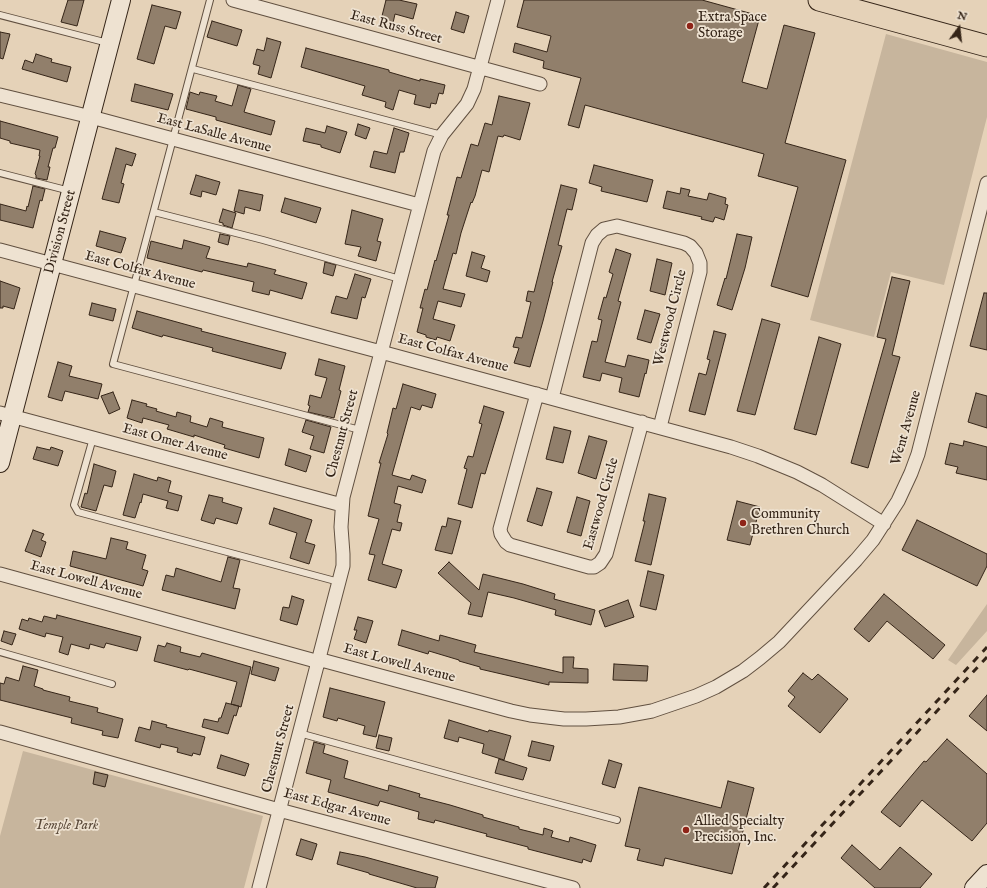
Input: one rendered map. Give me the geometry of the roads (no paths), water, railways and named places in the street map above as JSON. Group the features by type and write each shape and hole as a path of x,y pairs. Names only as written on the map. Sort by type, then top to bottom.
{"main road":[{"path":"819,0 987,46"}],"street":[{"name":"Division Street","path":"0,463 6,414 53,264 121,0"},
{"name":"East Russ Street","path":"233,0 540,84"},
{"name":"Chestnut Street","path":"259,888 339,582 343,554 341,527 342,505 360,430 419,205 434,151 442,135 467,104 474,89 498,0"},
{"name":"East LaSalle Avenue","path":"0,95 91,117 419,205"},
{"name":"Went Avenue","path":"779,642 873,540 898,501 911,473 918,454 987,183"},
{"name":"Westwood Circle","path":"552,398 592,243 597,235 604,229 617,226 677,241 690,246 696,253 700,263 700,272 660,427"},
{"name":"East Colfax Avenue","path":"0,250 642,422 744,451 797,472 822,485 884,524"},
{"name":"Eastwood Circle","path":"537,394 500,529 499,539 510,545 589,567 602,567 642,422"},
{"name":"East Omer Avenue","path":"6,414 342,505"},
{"name":"East Lowell Avenue","path":"0,574 312,660 319,660 511,711 564,719 619,717 652,711 696,696 716,687 743,671 779,642"},
{"name":"East Edgar Avenue","path":"0,732 279,810 573,888"},
{"path":"974,888 987,874"}],"lane":[{"path":"210,0 113,364 360,430"},
{"path":"0,15 109,44"},
{"path":"193,68 442,135"},
{"path":"0,173 72,192"},
{"path":"154,212 263,240 400,279"},
{"path":"93,438 74,504 78,512 339,582"},
{"path":"0,652 112,684"},
{"path":"299,733 617,820"}],"railway":[{"path":"764,888 987,647"},
{"path":"773,888 987,657"}],"place":[{"name":"Extra Space Storage","path":"690,26"},
{"name":"Community Brethren Church","path":"743,523"},
{"name":"Allied Specialty Precision, Inc.","path":"686,830"}],"park label":[{"name":"Temple Park","path":"66,826"}]}
